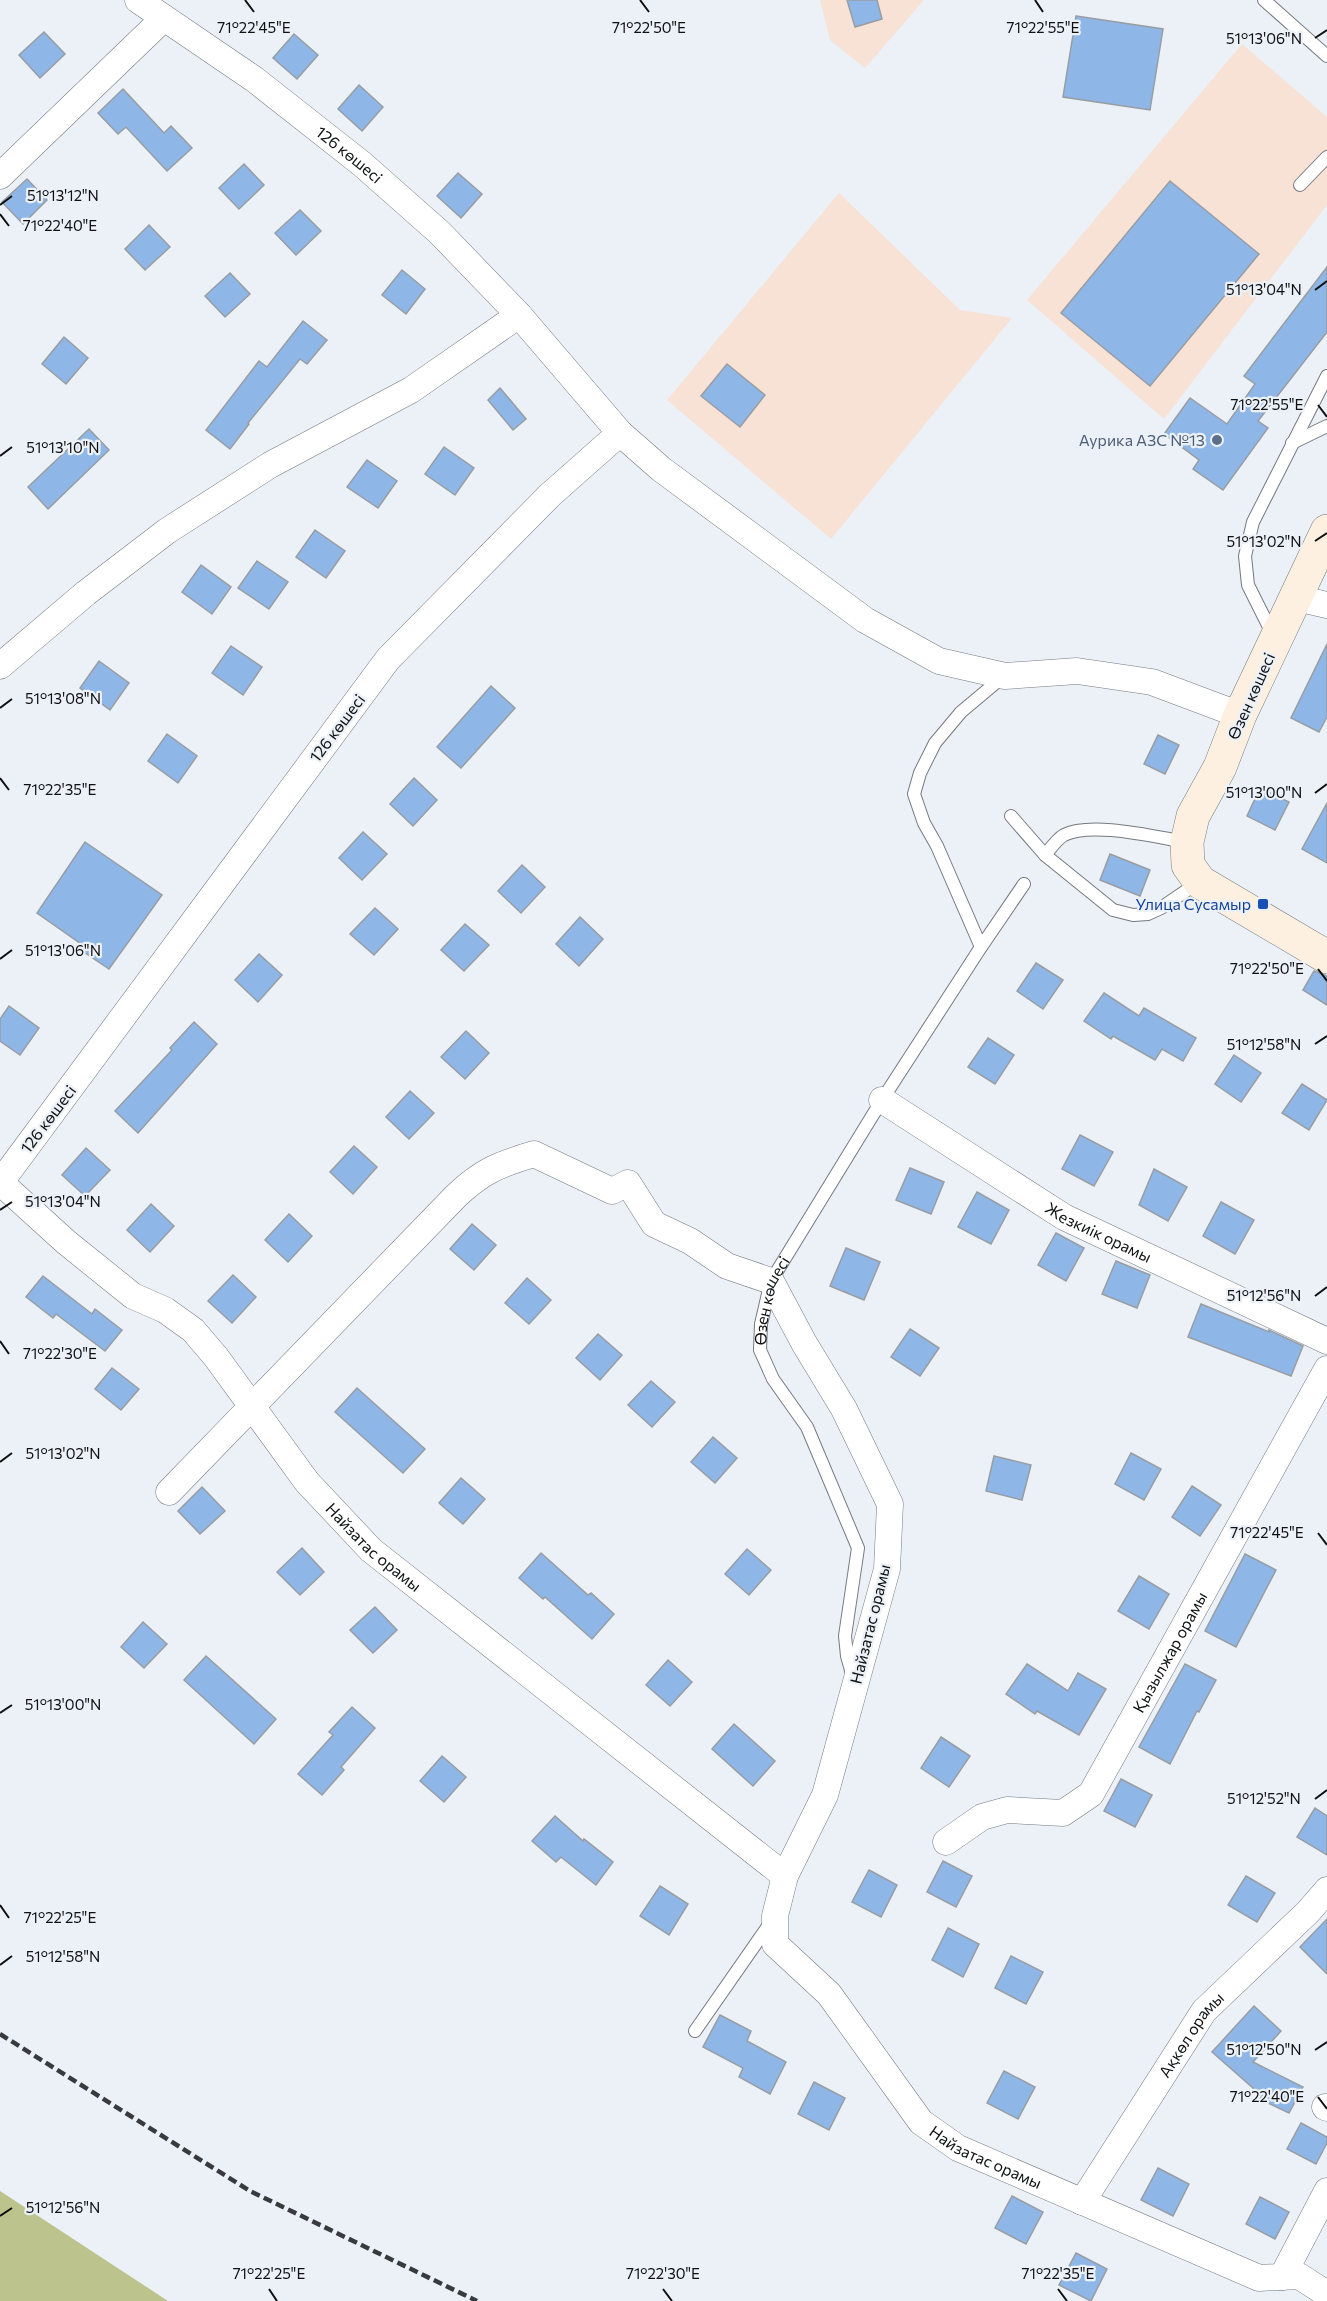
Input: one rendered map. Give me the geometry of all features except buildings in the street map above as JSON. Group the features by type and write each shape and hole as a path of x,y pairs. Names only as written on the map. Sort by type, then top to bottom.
{"main road":[{"name":"Өзен көшесі","path":"1192,863 1193,816 1220,767 1240,715 1276,641 1312,602 1327,531"},
{"path":"1192,863 1327,957"}],"street":[{"name":"126 көшесі","path":"0,1182 388,659 550,495 620,433 519,315 440,233 362,164 254,79 138,0"},
{"path":"0,176 163,19"},
{"path":"0,666 86,592 167,531 270,465 411,390 519,315"},
{"path":"620,433 661,469 865,620 939,661 1005,676 1077,671 1152,682 1240,715"},
{"name":"Жезкиік орамы","path":"882,1100 1064,1217 1327,1341"},
{"path":"169,1492 398,1254 475,1178 501,1164 534,1154 612,1191 628,1183 654,1224 690,1241 727,1266 771,1281"},
{"name":"Найзатас орамы","path":"0,1182 66,1242 133,1296 165,1310 193,1330 253,1406 307,1482 371,1550 785,1876"},
{"name":"Найзатас орамы","path":"771,1281 804,1343 844,1409 890,1504 887,1569 825,1795 785,1876 775,1916 776,1944 829,1994 921,2122 958,2148 1259,2278 1299,2276 1327,2294"},
{"name":"Қызылжар орамы","path":"946,1842 982,1817 1007,1810 1063,1813 1091,1794 1327,1369"},
{"name":"Ақкөл орамы","path":"1082,2202 1204,2011 1308,1912 1327,1890"},
{"path":"1282,2277 1327,2191"}],"lane":[{"path":"1264,0 1327,56"},
{"path":"1300,185 1327,157"},
{"path":"1276,641 1248,585 1245,556 1253,522 1327,376"},
{"path":"1292,443 1327,426"},
{"path":"981,947 937,846 924,823 914,794 920,773 935,743 961,712 1005,676"},
{"path":"1011,816 1044,855 1113,910 1133,915 1148,914 1161,908 1192,863 1099,829 1077,830 1062,836 1044,855"},
{"name":"Өзен көшесі","path":"855,1686 847,1656 845,1636 858,1548 807,1427 773,1379 760,1350 761,1324 771,1281 882,1100 1024,884"},
{"path":"694,2031 775,1916"}],"shaded area":[{"path":"820,0 924,0 865,68 830,40"},
{"path":"1242,44 1327,117 1327,205 1164,419 1027,300"},
{"path":"839,193 960,310 1012,318 831,539 667,400"}],"green space":[{"path":"0,2191 168,2301 0,2301"}],"railway":[{"path":"0,2034 250,2191 477,2301"}],"place":[{"name":"Аурика АЗС №13","path":"1217,440"},
{"name":"Улица Сусамыр","path":"1263,904"}]}
